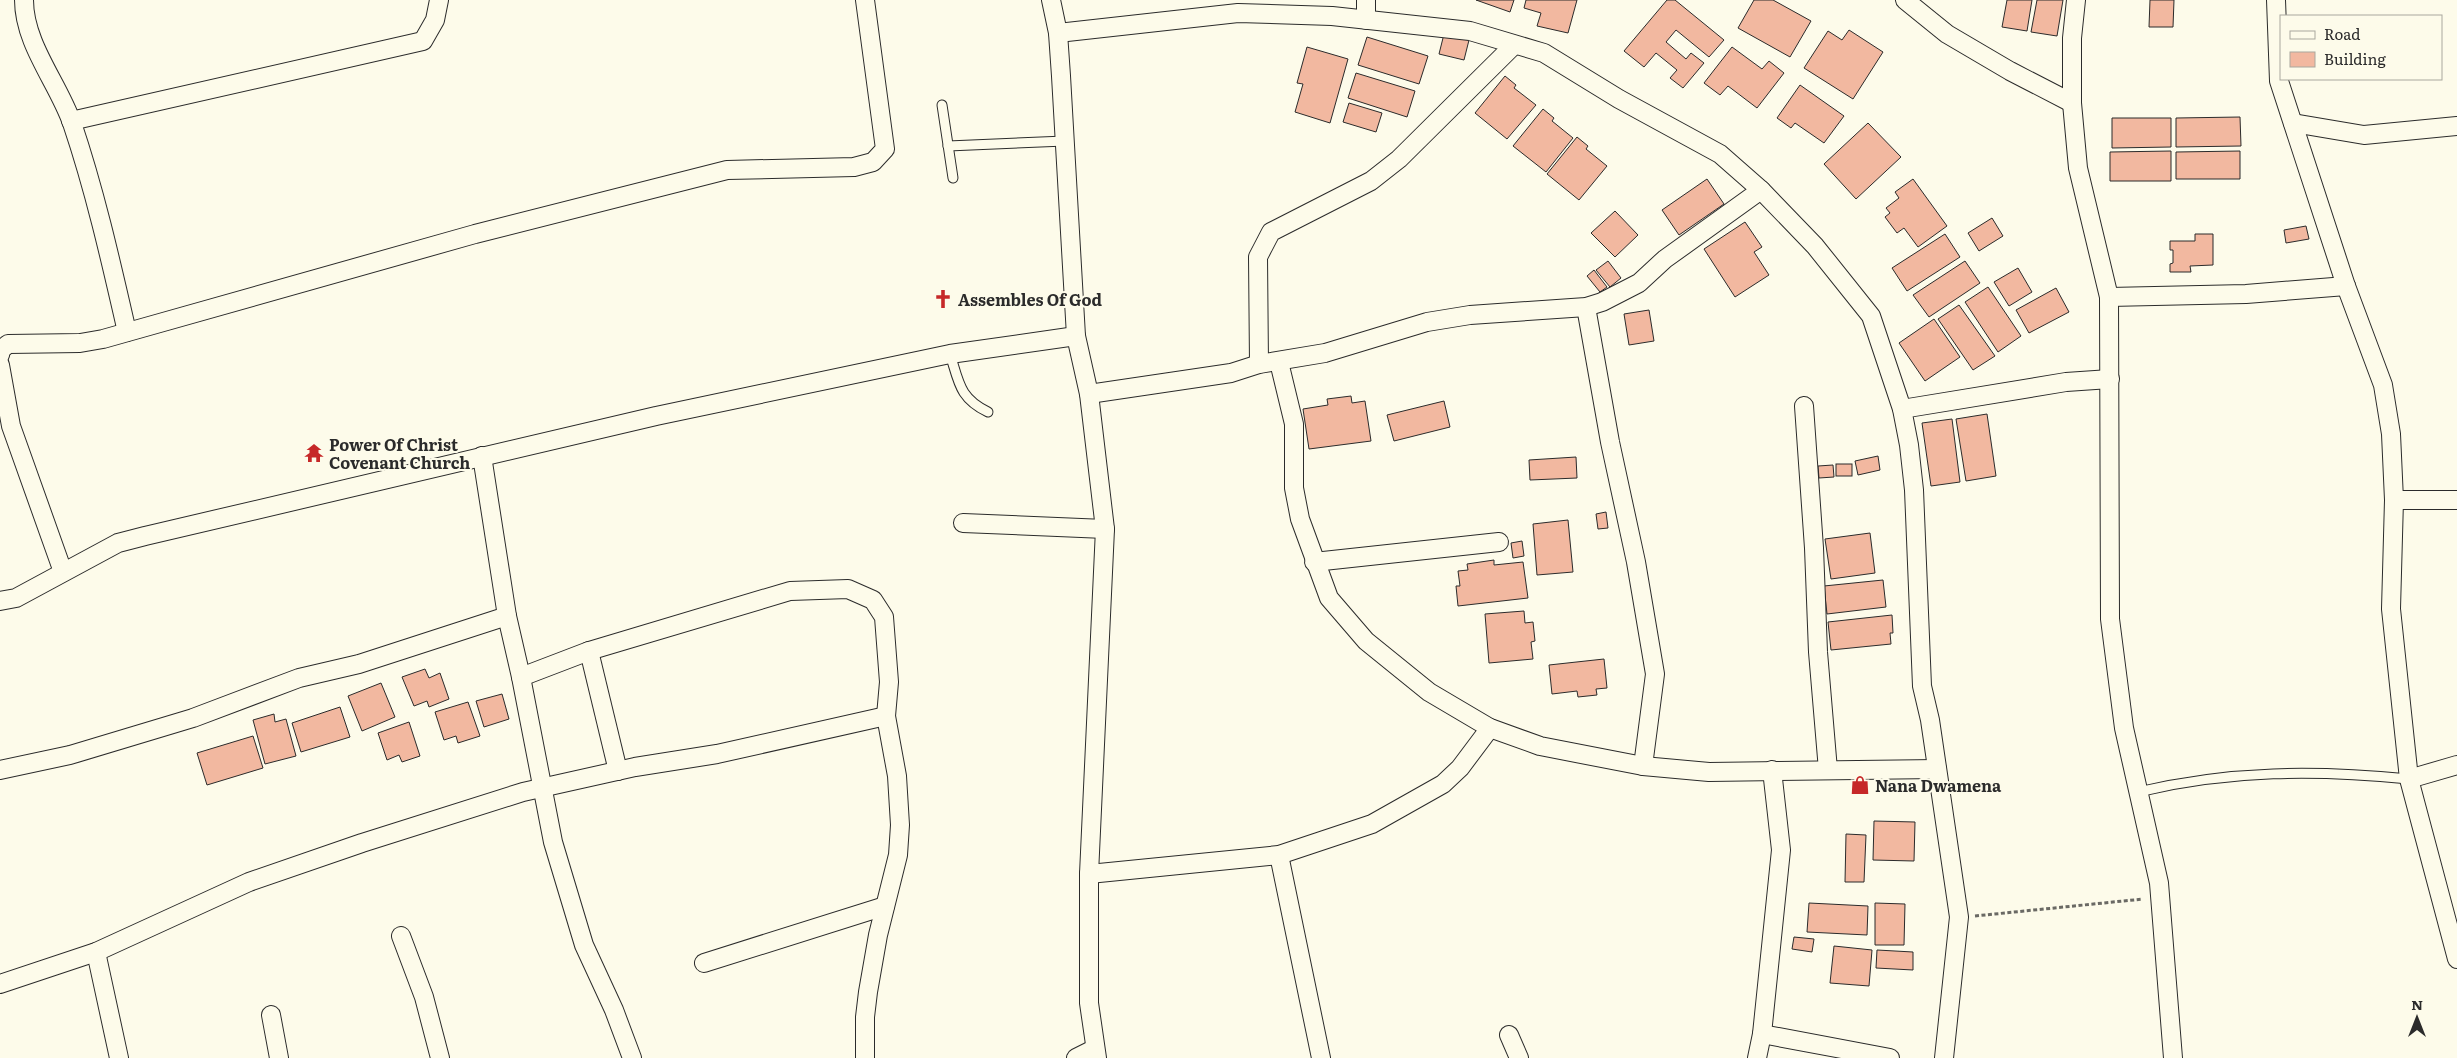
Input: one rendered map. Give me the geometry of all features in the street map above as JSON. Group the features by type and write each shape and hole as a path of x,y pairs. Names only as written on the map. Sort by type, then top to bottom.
{"street":[{"path":"24,0 36,49 72,121 108,251 127,332"},
{"path":"72,121 423,41 435,20 439,0"},
{"path":"63,572 6,427 0,355 8,344 80,343 127,332 475,234 727,170 854,167 873,162 884,149 866,0"},
{"path":"1051,0 1058,33 1076,336 1088,394 1105,529 1088,874 1088,1003 1096,1054 1076,1058"},
{"path":"1366,0 1366,20"},
{"path":"1905,0 1947,34 2010,71 2072,104"},
{"path":"2076,0 2072,38 2072,104 2078,168 2109,297 2110,619 2124,728 2160,897 2174,1058"},
{"path":"2276,0 2279,81 2346,286 2383,385 2391,434 2394,500 2391,609 2409,779 2457,959"},
{"path":"1058,33 1238,13 1332,16 1470,31 1514,46 1544,53 1619,99 1720,154 1761,190 1815,246 1848,284 1871,316 1902,409 1914,490 1920,669 1951,849 1959,917 1944,1058"},
{"path":"1259,364 1258,257 1271,232 1371,180 1399,159 1514,46"},
{"path":"2293,122 2364,135 2457,126"},
{"path":"1088,394 1202,378 1259,364 1279,362 1373,340 1427,322 1470,315 1586,307 1602,302 1639,283 1666,259 1761,190"},
{"path":"2109,297 2246,294 2346,286"},
{"path":"1586,307 1610,442 1636,562 1655,674 1643,766"},
{"path":"0,601 16,598 118,543 145,536 656,416 950,354 1076,336"},
{"path":"1279,362 1294,424 1294,488 1300,518 1314,562 1329,598 1366,641 1429,692 1490,728 1540,746 1643,766 1709,772 1937,769"},
{"path":"1902,409 2066,382 2110,379"},
{"path":"1804,406 1814,548 1818,652 1828,770"},
{"path":"482,456 507,616 543,787 552,842 584,945 614,1010 632,1058"},
{"path":"2394,500 2457,500"},
{"path":"963,523 1105,529"},
{"path":"1314,562 1499,542"},
{"path":"521,677 589,651 790,591 848,589 873,600 884,617 889,682 886,716 897,776 900,825 898,855 885,906 865,1017 865,1058"},
{"path":"0,770 70,755 193,718 299,678 359,664 507,616"},
{"path":"589,651 618,771"},
{"path":"0,984 96,952 249,882 362,843 543,787 618,771 717,754 886,716"},
{"path":"1088,874 1279,855 1372,824 1443,784 1460,768 1490,728"},
{"path":"2409,779 2457,765"},
{"path":"1757,1058 1762,1034 1781,850 1772,770"},
{"path":"1279,855 1322,1058"},
{"path":"704,963 885,906"},
{"path":"401,936 424,997 440,1058"},
{"path":"96,952 119,1058"},
{"path":"271,1015 279,1058"},
{"path":"1762,1034 1890,1058"},
{"path":"1509,1035 1519,1058"}],"lane":[{"path":"942,105 953,178"},
{"path":"948,146 1065,141"},
{"path":"950,354 966,397 972,404 988,412"},
{"path":"2138,792 2194,780 2226,776 2354,774 2409,779"}],"path":[{"path":"1959,917 2160,897"}],"building":[{"path":"1476,0 1514,0 1510,12"},
{"path":"1526,0 1577,0 1568,33 1537,26 1541,13 1524,8"},
{"path":"1667,0 1675,0 1724,40 1709,57 1676,30 1666,42 1686,59 1691,53 1704,63 1683,88 1670,78 1677,70 1656,53 1644,67 1624,51"},
{"path":"1754,0 1773,0 1811,21 1790,57 1738,28"},
{"path":"2007,0 2032,0 2027,31 2002,27"},
{"path":"2037,0 2063,0 2057,36 2031,32"},
{"path":"2150,0 2174,0 2173,27 2149,27"},
{"path":"1849,30 1883,52 1853,99 1804,68 1828,31 1842,40"},
{"path":"1444,34 1469,40 1464,60 1439,54"},
{"path":"1367,37 1428,56 1419,84 1358,65"},
{"path":"1307,47 1348,59 1330,123 1295,112 1303,84 1297,83"},
{"path":"1732,47 1762,69 1769,61 1784,73 1757,108 1728,86 1720,95 1704,83"},
{"path":"1356,73 1415,91 1407,117 1348,98"},
{"path":"1505,76 1516,85 1514,88 1536,105 1507,139 1475,113"},
{"path":"1800,85 1844,116 1824,143 1795,123 1791,128 1777,118"},
{"path":"1349,103 1382,113 1376,132 1343,122"},
{"path":"1543,109 1554,118 1552,121 1573,138 1546,172 1513,146"},
{"path":"2240,117 2241,146 2176,147 2176,118"},
{"path":"2112,118 2171,118 2171,147 2112,148"},
{"path":"1868,123 1901,157 1856,199 1824,164"},
{"path":"1577,137 1588,146 1586,149 1607,166 1579,200 1547,174"},
{"path":"2171,151 2171,181 2110,181 2110,152"},
{"path":"2240,151 2240,179 2176,179 2176,152"},
{"path":"1707,179 1724,204 1679,235 1662,210"},
{"path":"1913,179 1947,226 1918,247 1904,228 1897,233 1885,217 1890,213 1886,208 1899,198 1895,192"},
{"path":"1615,211 1638,235 1615,257 1591,233"},
{"path":"1992,218 2003,236 1979,251 1968,233"},
{"path":"1745,222 1762,247 1754,252 1769,275 1735,297 1704,249"},
{"path":"2306,226 2309,239 2286,243 2284,230"},
{"path":"1945,234 1960,257 1907,291 1892,268"},
{"path":"2195,234 2213,234 2213,265 2190,266 2191,272 2170,272 2170,264 2173,263 2173,250 2170,250 2170,241 2195,241"},
{"path":"1608,261 1621,278 1610,287 1596,270"},
{"path":"1965,261 1980,283 1929,317 1913,295"},
{"path":"2018,268 2032,292 2009,306 1994,282"},
{"path":"1594,270 1607,287 1600,292 1587,276"},
{"path":"1988,287 2021,336 1998,352 1965,302"},
{"path":"2056,288 2069,312 2029,333 2016,310"},
{"path":"1959,305 1995,356 1973,370 1938,319"},
{"path":"1649,310 1654,341 1629,345 1624,314"},
{"path":"1934,319 1960,357 1925,381 1899,343"},
{"path":"1351,396 1352,403 1365,401 1371,441 1309,449 1303,409 1328,405 1327,399"},
{"path":"1444,401 1450,427 1394,441 1387,415"},
{"path":"1987,414 1996,476 1966,481 1956,419"},
{"path":"1952,419 1960,482 1931,486 1922,423"},
{"path":"1878,456 1880,470 1858,475 1855,461"},
{"path":"1576,457 1577,478 1530,480 1529,460"},
{"path":"1836,464 1852,464 1852,476 1836,476"},
{"path":"1833,465 1834,477 1819,478 1818,466"},
{"path":"1606,512 1608,528 1598,529 1596,514"},
{"path":"1568,520 1573,572 1537,575 1533,524"},
{"path":"1870,533 1875,573 1831,579 1825,539"},
{"path":"1522,541 1524,556 1513,558 1511,543"},
{"path":"1494,560 1494,565 1523,562 1528,598 1458,606 1456,586 1460,586 1458,571 1468,570 1467,564"},
{"path":"1883,580 1886,607 1827,614 1824,586"},
{"path":"1524,611 1525,623 1533,622 1535,641 1531,642 1533,659 1489,663 1485,614"},
{"path":"1892,615 1893,633 1890,633 1891,644 1831,650 1828,622"},
{"path":"1604,659 1607,688 1596,689 1597,695 1578,697 1577,691 1552,694 1549,665"},
{"path":"425,669 429,678 440,673 449,699 429,707 427,701 414,706 402,677"},
{"path":"381,683 395,717 362,731 348,696"},
{"path":"502,694 509,719 484,727 476,701"},
{"path":"468,702 480,736 458,743 456,736 444,740 435,712"},
{"path":"340,707 350,737 301,752 292,723"},
{"path":"274,714 275,722 286,719 296,756 265,764 253,720"},
{"path":"409,722 420,756 402,762 399,755 387,760 378,733"},
{"path":"253,736 263,768 207,785 197,753"},
{"path":"1874,821 1915,822 1914,861 1873,860"},
{"path":"1846,834 1866,835 1864,882 1845,882"},
{"path":"1809,903 1868,906 1867,935 1807,932"},
{"path":"1875,903 1905,904 1904,945 1875,945"},
{"path":"1794,937 1814,939 1812,952 1792,949"},
{"path":"1834,946 1872,950 1869,986 1830,983"},
{"path":"1877,950 1913,952 1913,970 1876,968"}],"place":[{"name":"Assembles Of God","path":"943,299"},
{"name":"Power Of Christ Covenant Church","path":"314,453"},
{"name":"Nana Dwamena","path":"1860,785"}]}
